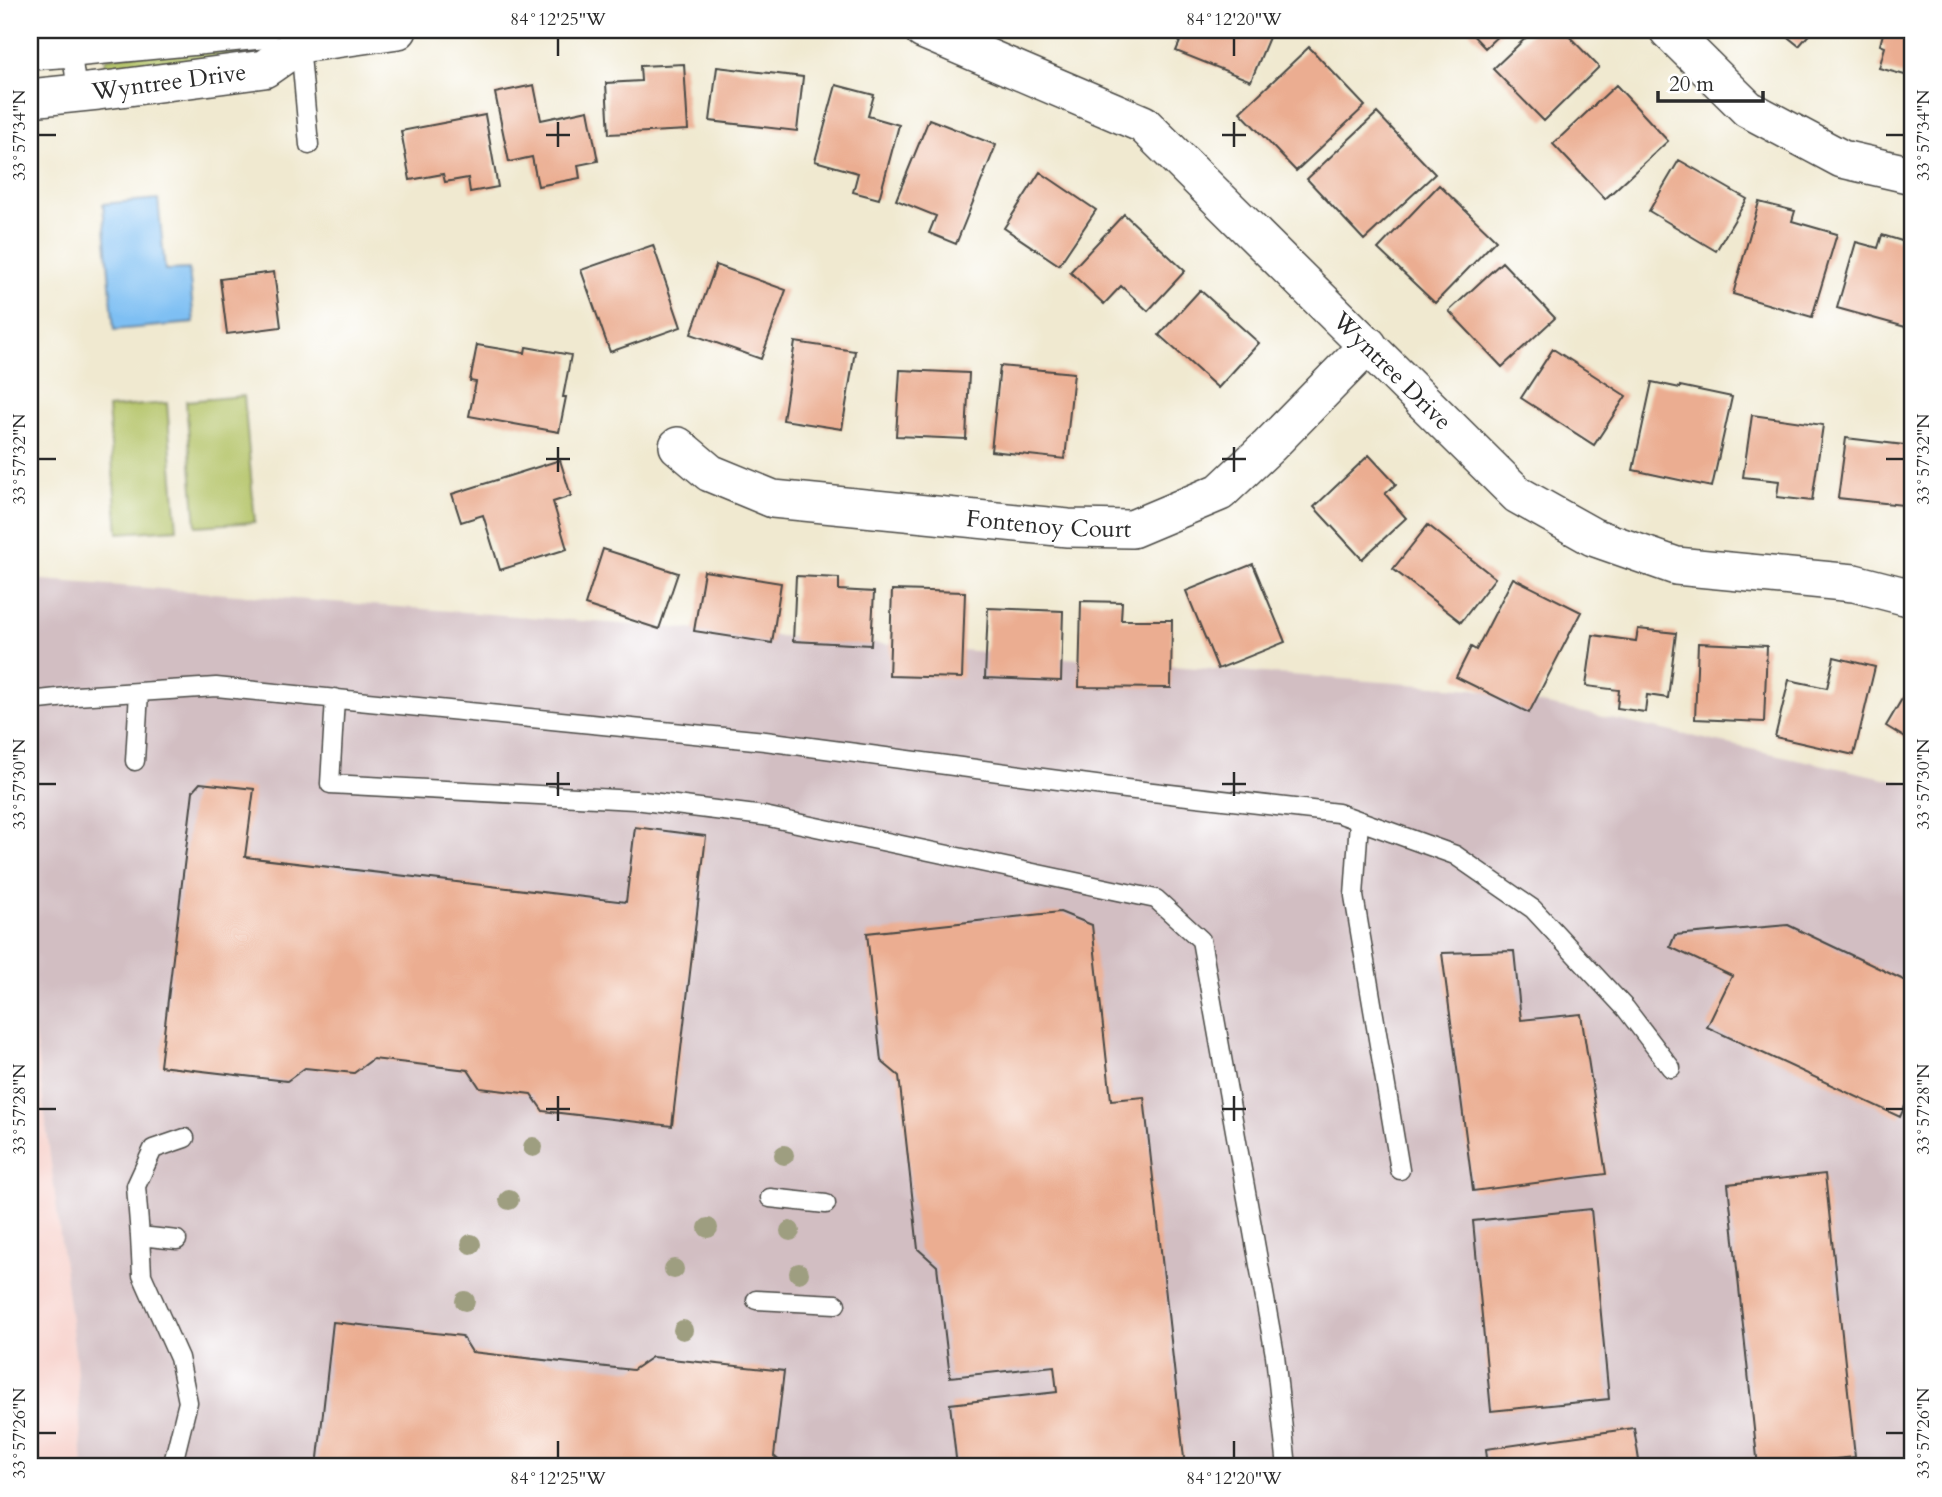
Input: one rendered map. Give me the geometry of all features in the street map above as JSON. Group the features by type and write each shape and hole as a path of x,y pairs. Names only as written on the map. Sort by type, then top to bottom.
{"street":[{"name":"Wyntree Drive","path":"30,51 71,39 260,30"},
{"name":"Wyntree Drive","path":"30,98 264,69 284,37 398,30"},
{"name":"Wyntree Drive","path":"923,30 1143,124 1518,495 1593,537 1676,566 1854,583 1912,598"},
{"path":"1668,30 1748,109 1842,159 1912,175"},
{"name":"Fontenoy Court","path":"678,446 710,473 773,499 1068,528 1132,529 1220,492 1368,345"}],"lane":[{"path":"284,37 309,145"},
{"path":"71,39 78,93"},
{"path":"30,701 216,687 765,741 1126,789 1338,813 1455,855 1533,909 1626,1009 1671,1068"},
{"path":"135,761 139,692"},
{"path":"335,698 330,784 635,800 764,816 1156,899 1201,940 1275,1355 1287,1467"},
{"path":"1359,821 1354,896 1401,1170"},
{"path":"172,1467 188,1402 179,1358 142,1275 136,1186 153,1149 185,1138"},
{"path":"770,1198 826,1204"},
{"path":"140,1236 177,1240"},
{"path":"756,1300 836,1304"}],"shaded area":[{"path":"30,579 1474,689 1912,784 1912,1467 83,1467 76,1361 30,997"},
{"path":"30,997 76,1361 83,1467 30,1467"}],"green space":[{"path":"253,36 264,51 112,74 104,67 106,58"},
{"path":"244,396 255,522 196,526 186,401"},
{"path":"167,403 177,529 118,533 108,408"}],"water":[{"path":"158,199 165,270 189,269 194,323 114,330 103,204"}],"building":[{"path":"1185,30 1272,30 1251,81 1176,51"},
{"path":"1468,30 1504,30 1485,48"},
{"path":"1534,30 1563,30 1599,67 1544,121 1493,69"},
{"path":"1779,30 1813,30 1799,46"},
{"path":"1884,30 1912,30 1912,77 1879,68 1885,47 1880,45"},
{"path":"1309,47 1365,106 1296,171 1240,112"},
{"path":"684,64 688,130 609,134 606,83 641,81 640,66"},
{"path":"717,67 803,77 797,131 710,121"},
{"path":"534,85 541,120 588,110 598,161 578,165 580,178 538,186 532,157 509,162 495,93"},
{"path":"836,85 874,95 868,116 899,125 879,199 853,192 858,173 815,161"},
{"path":"1616,85 1668,141 1605,199 1553,144"},
{"path":"1377,113 1435,174 1364,240 1307,179"},
{"path":"485,115 498,187 470,192 468,178 445,182 443,174 410,180 401,131"},
{"path":"929,119 996,145 956,244 929,233 936,216 896,200"},
{"path":"1679,160 1747,199 1716,251 1649,211"},
{"path":"1040,172 1096,210 1059,265 1004,228"},
{"path":"1439,185 1496,240 1435,303 1378,249"},
{"path":"1759,202 1795,211 1792,221 1837,234 1812,317 1733,294"},
{"path":"1124,214 1185,271 1148,311 1121,286 1104,304 1070,272"},
{"path":"1882,235 1912,244 1912,316 1909,328 1837,308 1856,242 1878,248"},
{"path":"653,245 681,327 610,352 581,270"},
{"path":"1502,262 1555,318 1502,367 1449,311"},
{"path":"716,265 786,290 761,359 691,334"},
{"path":"274,272 281,327 227,334 220,279"},
{"path":"1200,290 1259,343 1218,388 1159,335"},
{"path":"795,342 855,351 842,429 783,420"},
{"path":"477,345 525,353 526,347 571,355 559,432 469,416 476,382 470,381"},
{"path":"1553,349 1626,396 1594,445 1521,398"},
{"path":"1000,366 1074,373 1065,459 991,451"},
{"path":"900,370 969,373 966,439 896,436"},
{"path":"1652,382 1732,397 1712,487 1633,470"},
{"path":"1752,415 1823,425 1812,501 1777,497 1779,481 1743,477"},
{"path":"1846,438 1912,446 1912,506 1838,498"},
{"path":"1369,455 1396,484 1385,494 1406,518 1362,559 1314,507"},
{"path":"560,460 571,496 553,502 567,549 500,570 483,515 461,522 452,494"},
{"path":"1428,525 1495,578 1461,622 1393,569"},
{"path":"603,549 678,573 659,629 585,605"},
{"path":"1253,564 1285,642 1218,669 1186,591"},
{"path":"704,571 781,583 772,643 694,631"},
{"path":"796,576 839,578 839,590 874,592 871,645 793,641"},
{"path":"1513,578 1581,612 1529,713 1456,677 1471,647 1476,650"},
{"path":"892,590 965,592 962,678 889,676"},
{"path":"1081,601 1122,602 1121,620 1172,620 1171,688 1079,687"},
{"path":"988,608 1063,611 1061,681 985,678"},
{"path":"1638,629 1676,633 1668,698 1647,695 1645,712 1617,708 1619,690 1586,686 1593,635 1636,641"},
{"path":"1698,643 1767,646 1764,722 1695,719"},
{"path":"1834,657 1875,667 1854,755 1775,737 1789,680 1827,688"},
{"path":"1912,682 1912,742 1886,726"},
{"path":"200,783 254,789 245,857 626,902 635,827 706,836 672,1126 543,1111 531,1094 480,1088 468,1070 373,1059 354,1073 305,1068 287,1081 160,1066 193,791"},
{"path":"1060,912 1092,925 1111,1100 1144,1097 1185,1467 957,1467 950,1404 1057,1392 1054,1366 950,1377 937,1266 918,1249 899,1076 881,1061 867,933"},
{"path":"1788,925 1912,984 1912,1091 1900,1117 1707,1027 1732,976 1670,947 1675,935"},
{"path":"1514,951 1521,1020 1581,1014 1606,1174 1473,1191 1442,953"},
{"path":"1825,1174 1855,1457 1758,1467 1728,1184"},
{"path":"1591,1209 1609,1399 1491,1411 1473,1221"},
{"path":"333,1322 462,1336 472,1352 633,1370 652,1357 784,1371 774,1456 786,1467 317,1467"},
{"path":"1634,1428 1640,1467 1488,1467 1486,1449"}]}
